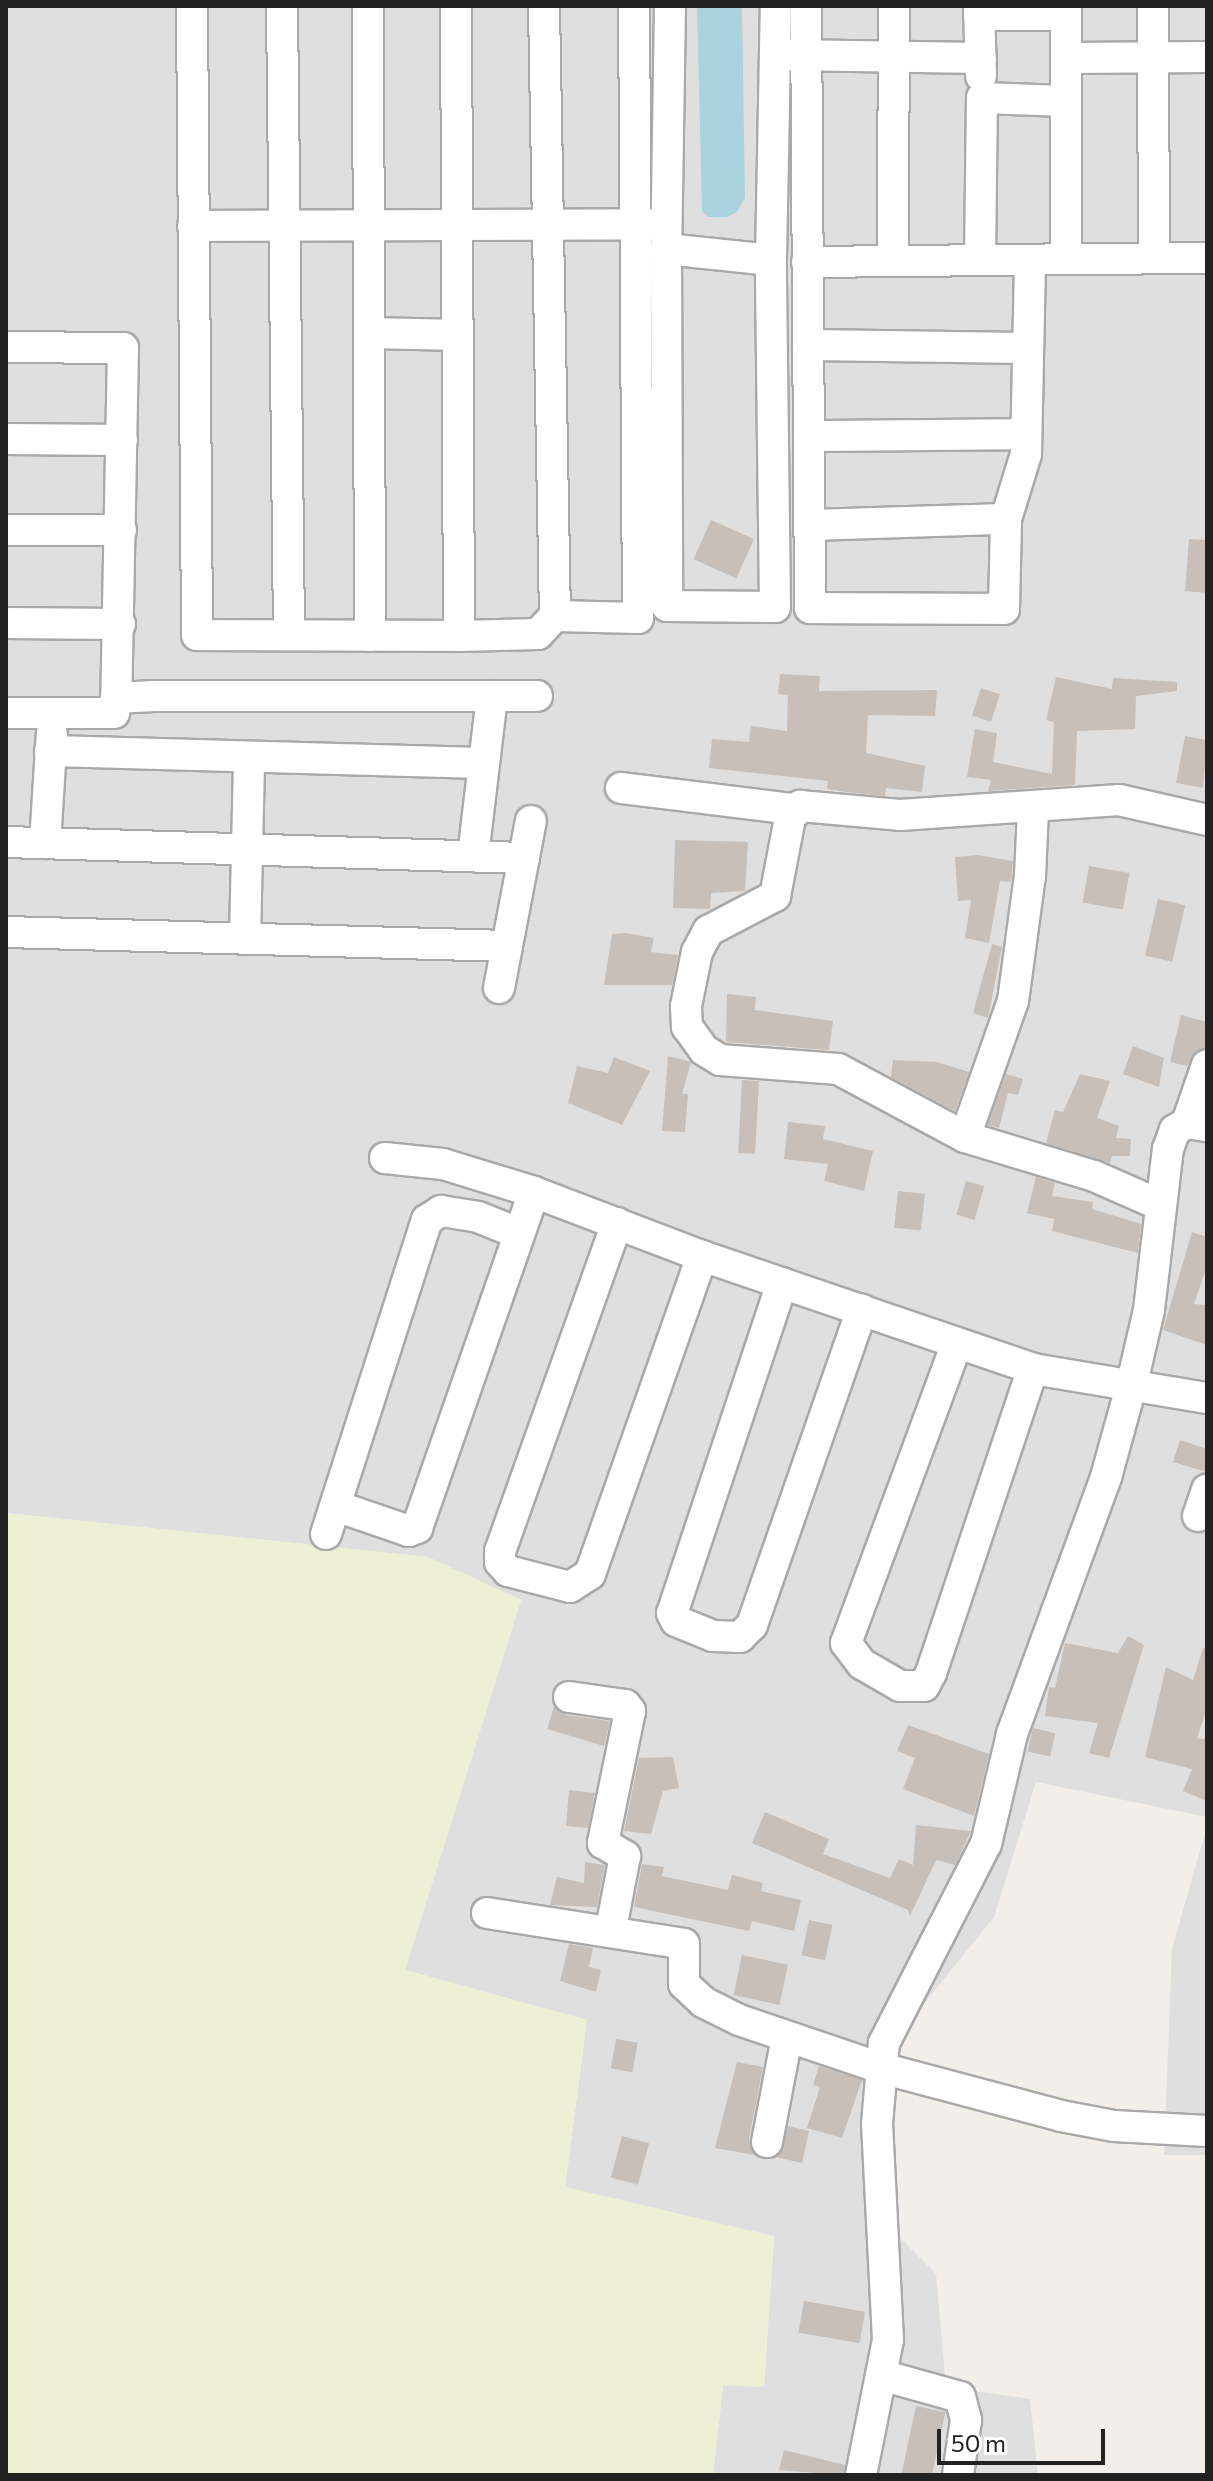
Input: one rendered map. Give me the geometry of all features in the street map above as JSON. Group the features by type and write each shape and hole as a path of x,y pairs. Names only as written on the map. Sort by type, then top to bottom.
{"street":[{"path":"192,6 197,635 370,636 538,634 555,616 544,6"},
{"path":"282,6 289,635"},
{"path":"368,6 372,225 370,636"},
{"path":"456,6 459,636"},
{"path":"634,6 657,233 667,606 775,607 771,259 776,6"},
{"path":"555,616 638,618 670,6"},
{"path":"806,6 810,608 1004,609 1006,519 1026,454 1030,260"},
{"path":"893,261 894,6"},
{"path":"1153,6 1154,258"},
{"path":"980,260 982,98 979,11 1066,10 1066,259"},
{"path":"775,55 981,58"},
{"path":"1066,58 1207,57"},
{"path":"982,98 1066,101"},
{"path":"193,226 547,225 657,233 771,259"},
{"path":"807,262 1207,258"},
{"path":"372,333 458,335"},
{"path":"808,345 1028,348"},
{"path":"6,347 123,348 120,624 114,713 6,713"},
{"path":"809,436 1026,434"},
{"path":"6,439 122,440"},
{"path":"810,525 1006,519"},
{"path":"6,530 121,530"},
{"path":"6,623 120,624"},
{"path":"473,856 492,696"},
{"path":"116,698 537,696"},
{"path":"45,843 53,713"},
{"path":"50,751 484,763"},
{"path":"245,939 249,757"},
{"path":"621,788 793,809 900,815 1033,809 1119,800 1207,820"},
{"path":"793,809 775,896 708,931 697,952 687,1027 704,1050 720,1060 838,1069 965,1137 1094,1176 1160,1205"},
{"path":"965,1137 1013,1001 1024,931 1033,809"},
{"path":"499,988 531,821"},
{"path":"6,842 524,858"},
{"path":"6,932 507,946"},
{"path":"861,2475 881,2375 888,2306 877,2124 884,2043 986,1844 1012,1734 1106,1477 1149,1310 1168,1149 1175,1130 1197,1124 1207,1065"},
{"path":"385,1158 443,1164 534,1192 702,1256 1033,1369 1132,1383 1207,1398"},
{"path":"518,1233 478,1217 441,1211 427,1220 331,1520 409,1531 417,1528 534,1192"},
{"path":"617,1223 500,1551 500,1562 508,1571 570,1587 590,1574 702,1256"},
{"path":"782,1283 672,1613 676,1621 713,1636 740,1637 752,1625 862,1310"},
{"path":"957,1343 846,1643 862,1664 900,1686 924,1686 931,1673 1033,1369"},
{"path":"569,1697 622,1704 630,1711 603,1843 625,1856 611,1929"},
{"path":"487,1913 611,1929 684,1944 688,1991 739,2020 881,2068 1061,2116 1114,2126 1207,2131"},
{"path":"767,2142 787,2037"},
{"path":"881,2375 960,2397 966,2420 958,2475"}],"shaded area":[{"path":"6,6 1207,6 1207,1817 1036,1782 994,1917 890,2046 892,2230 936,2274 946,2387 1030,2399 1038,2475 713,2475 723,2385 764,2387 774,2237 565,2187 587,2020 405,1970 521,1600 428,1557 6,1513"},
{"path":"1207,1826 1207,2155 1164,2155 1172,1949"}],"green space":[{"path":"6,1513 428,1557 521,1600 405,1970 587,2020 565,2187 774,2236 764,2387 723,2385 713,2475 6,2475"}],"water":[{"path":"697,6 742,6 745,198 737,212 727,217 708,217 702,211"}],"building":[{"path":"711,520 754,539 736,578 694,559"},
{"path":"1189,539 1207,540 1207,593 1185,591"},
{"path":"780,674 820,676 819,691 937,690 935,716 868,715 866,753 925,766 922,792 886,788 885,796 846,792 827,789 828,781 709,768 712,739 749,742 751,726 787,731 788,695 778,694"},
{"path":"1056,677 1112,689 1113,678 1177,682 1177,691 1136,696 1135,729 1077,731 1075,785 988,791 991,780 967,777 975,729 997,733 993,762 1052,774 1054,722 1046,720"},
{"path":"981,688 1000,694 991,722 972,716"},
{"path":"1185,736 1207,740 1203,788 1176,783"},
{"path":"675,840 748,842 745,891 711,893 710,909 673,908"},
{"path":"978,855 1013,861 1011,882 1000,881 989,943 965,938 971,900 958,901 955,857"},
{"path":"1089,866 1129,873 1123,910 1083,902"},
{"path":"1158,899 1185,905 1172,962 1145,956"},
{"path":"612,934 654,938 651,952 678,955 672,985 604,985"},
{"path":"992,944 1002,947 988,1018 973,1013"},
{"path":"727,994 756,997 755,1010 833,1021 829,1050 726,1042"},
{"path":"1181,1015 1207,1022 1207,1047 1195,1052 1187,1066 1170,1062"},
{"path":"1133,1046 1164,1058 1159,1087 1123,1074"},
{"path":"668,1056 691,1062 682,1094 688,1094 685,1132 662,1131"},
{"path":"614,1057 650,1071 622,1125 568,1103 577,1066 608,1073"},
{"path":"893,1060 937,1062 969,1072 955,1111 891,1077"},
{"path":"1006,1074 1023,1079 1018,1095 1008,1093 999,1128 988,1125"},
{"path":"1080,1074 1110,1081 1097,1118 1119,1126 1116,1138 1131,1139 1130,1156 1112,1156 1110,1163 1046,1143 1055,1110 1063,1112"},
{"path":"742,1080 759,1081 755,1154 738,1153"},
{"path":"788,1122 825,1126 823,1139 873,1151 864,1191 824,1181 828,1164 784,1159"},
{"path":"1036,1177 1055,1183 1052,1196 1093,1202 1092,1209 1141,1224 1138,1253 1052,1231 1054,1219 1027,1213"},
{"path":"966,1181 984,1186 975,1220 956,1215"},
{"path":"898,1191 925,1194 921,1231 894,1228"},
{"path":"1192,1232 1207,1237 1207,1266 1194,1304 1207,1305 1207,1345 1163,1330"},
{"path":"1180,1440 1207,1449 1207,1472 1173,1462"},
{"path":"1128,1636 1144,1645 1109,1758 1089,1753 1098,1723 1045,1716 1049,1687 1055,1688 1065,1643 1118,1653"},
{"path":"1203,1648 1207,1649 1207,1708 1197,1738 1204,1739 1207,1733 1207,1801 1183,1791 1192,1769 1145,1757 1166,1667 1193,1680"},
{"path":"554,1706 566,1715 610,1721 604,1746 547,1729"},
{"path":"908,1725 989,1754 974,1816 903,1789 915,1758 897,1751"},
{"path":"1033,1728 1055,1733 1050,1757 1028,1751"},
{"path":"673,1757 679,1788 663,1791 651,1834 624,1831 639,1758"},
{"path":"569,1790 595,1793 588,1828 566,1826"},
{"path":"765,1812 829,1839 823,1854 890,1878 899,1859 913,1865 916,1825 971,1831 955,1865 936,1860 910,1916 908,1910 752,1843"},
{"path":"585,1862 605,1865 597,1907 550,1905 557,1877 584,1883"},
{"path":"642,1864 664,1867 662,1876 728,1890 732,1875 763,1883 761,1891 801,1900 794,1931 752,1921 749,1931 634,1907"},
{"path":"809,1920 832,1925 825,1960 802,1955"},
{"path":"569,1944 593,1948 589,1967 601,1970 596,1992 560,1981"},
{"path":"742,1955 788,1965 779,2005 733,1995"},
{"path":"616,2039 638,2043 632,2072 611,2069"},
{"path":"737,2062 763,2067 749,2139 755,2155 715,2148"},
{"path":"819,2066 862,2080 842,2138 807,2128 820,2087 813,2085"},
{"path":"788,2126 809,2131 802,2163 776,2157"},
{"path":"622,2136 649,2143 638,2185 611,2178"},
{"path":"804,2301 865,2312 860,2343 798,2333"},
{"path":"916,2406 945,2412 932,2475 902,2473"},
{"path":"784,2450 845,2465 843,2475 779,2470"}]}
